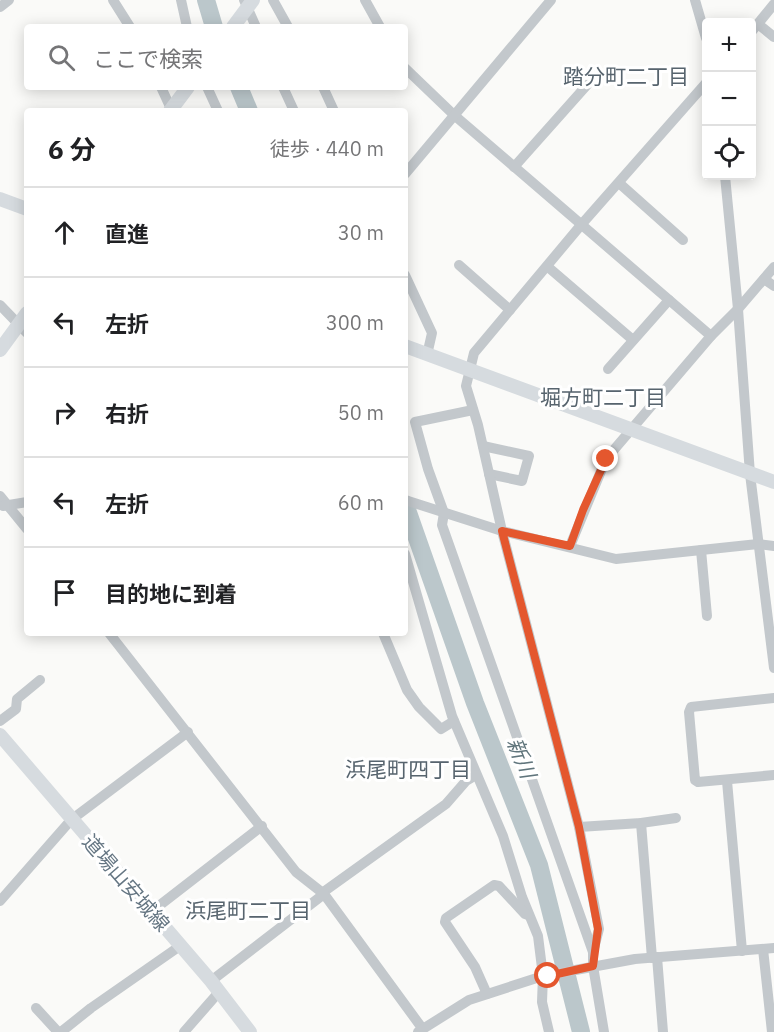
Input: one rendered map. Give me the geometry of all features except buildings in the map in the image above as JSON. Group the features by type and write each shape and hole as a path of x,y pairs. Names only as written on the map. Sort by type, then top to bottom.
{"main road":[{"path":"172,108 186,90"},
{"path":"0,199 24,207"},
{"path":"0,350 23,329"},
{"path":"408,347 470,372 774,482"},
{"name":"道場山安城線","path":"0,735 215,987 250,1032"}],"street":[{"path":"0,7 9,0"},
{"path":"113,0 128,24"},
{"path":"181,0 186,24"},
{"path":"273,0 286,24"},
{"path":"365,0 377,22"},
{"path":"408,170 551,0"},
{"path":"695,0 702,24"},
{"path":"756,26 774,4"},
{"path":"243,11 254,24"},
{"path":"756,28 774,37"},
{"path":"408,71 454,115 711,336"},
{"path":"514,167 587,85"},
{"path":"604,1032 593,966 593,952 598,929 579,827 466,386 474,353 581,225 702,88"},
{"path":"162,90 170,108"},
{"path":"208,90 217,108"},
{"path":"284,90 293,108"},
{"path":"327,90 333,108"},
{"path":"725,180 738,309 750,474 774,668"},
{"path":"619,183 682,240"},
{"path":"459,265 510,310"},
{"path":"548,267 633,340"},
{"path":"570,546 606,459 711,336 774,267"},
{"path":"764,279 774,286"},
{"path":"408,281 432,333 427,355"},
{"path":"608,369 669,300"},
{"path":"0,305 23,329"},
{"path":"473,410 415,422 441,512 442,525 593,952"},
{"path":"483,446 529,456 522,481 489,474"},
{"path":"0,496 4,506 24,526"},
{"path":"408,501 502,531 616,559 758,544 774,546"},
{"path":"4,506 24,502"},
{"path":"701,550 707,616"},
{"path":"408,565 454,721 502,836 538,936 546,976 542,1002 549,1032"},
{"path":"112,636 296,872 323,894 420,1030 469,999 546,976 593,966 655,958 769,948 772,1032"},
{"path":"384,636 407,690 419,707 441,729 454,721"},
{"path":"0,721 16,709 18,699 40,680"},
{"path":"774,698 691,707 689,712 695,780 698,782 727,781 774,775"},
{"path":"0,901 71,820 188,732"},
{"path":"184,1032 215,987 323,894 446,804 466,781 476,775"},
{"path":"727,781 742,951"},
{"path":"579,827 676,818"},
{"path":"641,823 663,1032"},
{"path":"151,912 262,826"},
{"path":"487,994 475,967 445,922 446,918 494,885 499,886 525,914 529,915"},
{"path":"36,1008 60,1032 180,946"}],"waterway":[{"name":"新川","path":"206,0 213,24"},
{"name":"新川","path":"240,90 248,108"},
{"name":"新川","path":"408,513 475,703 539,865 581,1032"}],"district":[{"name":"踏分町二丁目","path":"626,77"},
{"name":"堀方町二丁目","path":"603,398"},
{"name":"浜尾町四丁目","path":"408,770"},
{"name":"浜尾町二丁目","path":"248,911"}],"route":[{"path":"548,976 593,966 593,952 598,929 579,827 502,531 570,546 606,459"}]}
